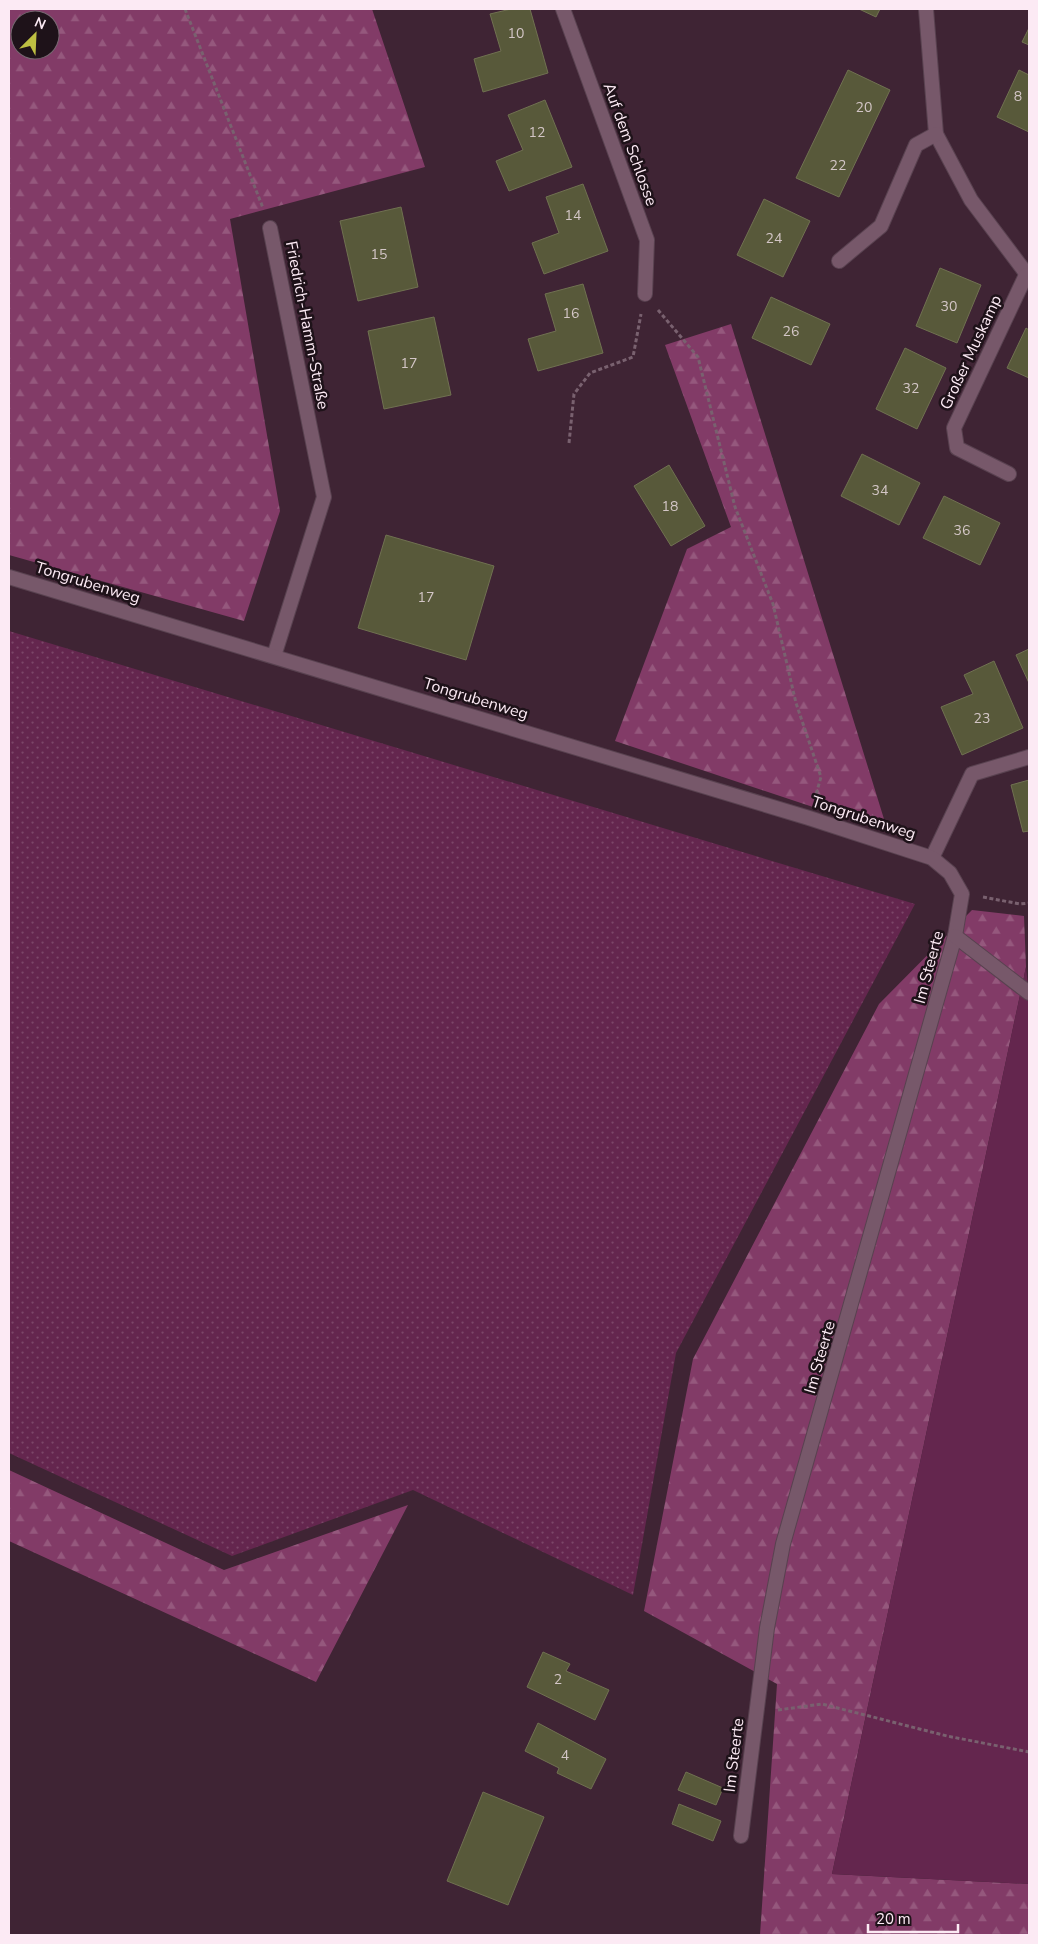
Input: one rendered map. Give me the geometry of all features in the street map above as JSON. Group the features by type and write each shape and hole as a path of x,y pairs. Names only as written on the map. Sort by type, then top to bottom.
{"street":[{"name":"Auf dem Schlosse","path":"563,9 647,240 645,294"},
{"name":"Großer Muskamp","path":"926,9 936,134 971,200 1028,276 954,428 957,448 1009,474"},
{"path":"839,261 881,226 916,146 936,134"},
{"name":"Friedrich-Hamm-Straße","path":"270,228 324,497 274,656"},
{"name":"Tongrubenweg","path":"9,577 809,818 932,858 950,873 962,894"},
{"name":"Tongrubenweg","path":"932,858 972,774 1029,757"},
{"name":"Im Steerte","path":"741,1836 767,1628 784,1544 955,936 962,894"},
{"path":"955,936 1029,993"}],"path":[{"name":"Friedrich-Hamm-Straße","path":"185,9 270,228"},
{"path":"569,443 574,394 590,373 633,357 645,294"},
{"path":"645,294 698,357 736,507 774,604 796,703 821,777 809,818"},
{"path":"962,894 1020,904 1029,903"},
{"path":"755,1713 822,1704 947,1736 1029,1752"}],"shaded area":[{"path":"9,631 915,904 676,1353 633,1595 413,1490 232,1556 9,1453"},
{"path":"1026,967 1029,996 1029,1884 832,1874"}],"green space":[{"path":"9,9 372,9 425,167 230,219 280,511 244,621 9,555"},
{"path":"731,324 888,832 615,741 687,549 731,527 665,345"},
{"path":"972,910 1024,916 1026,967 832,1874 1029,1884 1029,1935 760,1935 777,1684 644,1611 693,1359 879,1004"},
{"path":"9,1470 224,1570 408,1505 316,1682 9,1541"}],"building":[{"path":"511,9 530,9 548,73 483,92 474,59 501,51 490,14"},
{"path":"859,9 880,9 876,17"},
{"path":"1029,28 1029,45 1022,42"},
{"path":"848,70 890,90 839,197 796,178"},
{"path":"1019,70 1029,75 1029,132 997,117"},
{"path":"545,100 572,167 509,191 496,161 523,150 508,115"},
{"path":"583,184 608,251 544,274 532,243 559,233 546,197"},
{"path":"764,199 810,221 783,277 737,255"},
{"path":"401,207 418,287 358,301 340,221"},
{"path":"940,268 981,285 957,343 916,326"},
{"path":"583,284 603,353 538,371 528,339 556,331 545,294"},
{"path":"771,297 830,324 811,365 752,338"},
{"path":"434,317 451,395 384,409 368,331"},
{"path":"1026,328 1029,330 1029,378 1007,368"},
{"path":"905,348 946,368 917,429 876,409"},
{"path":"862,454 920,483 899,525 841,496"},
{"path":"669,465 705,526 671,546 634,486"},
{"path":"944,496 1000,523 980,565 923,538"},
{"path":"386,535 494,566 466,660 358,628"},
{"path":"1029,649 1029,683 1016,655"},
{"path":"994,661 1023,728 962,755 941,707 973,694 964,675"},
{"path":"1029,780 1029,831 1023,832 1011,785"},
{"path":"543,1652 570,1664 566,1671 609,1690 595,1720 527,1687"},
{"path":"538,1723 606,1759 591,1789 557,1773 559,1768 525,1751"},
{"path":"686,1772 723,1788 716,1805 678,1790"},
{"path":"483,1792 544,1817 508,1905 447,1881"},
{"path":"679,1804 721,1821 713,1841 672,1824"}]}
